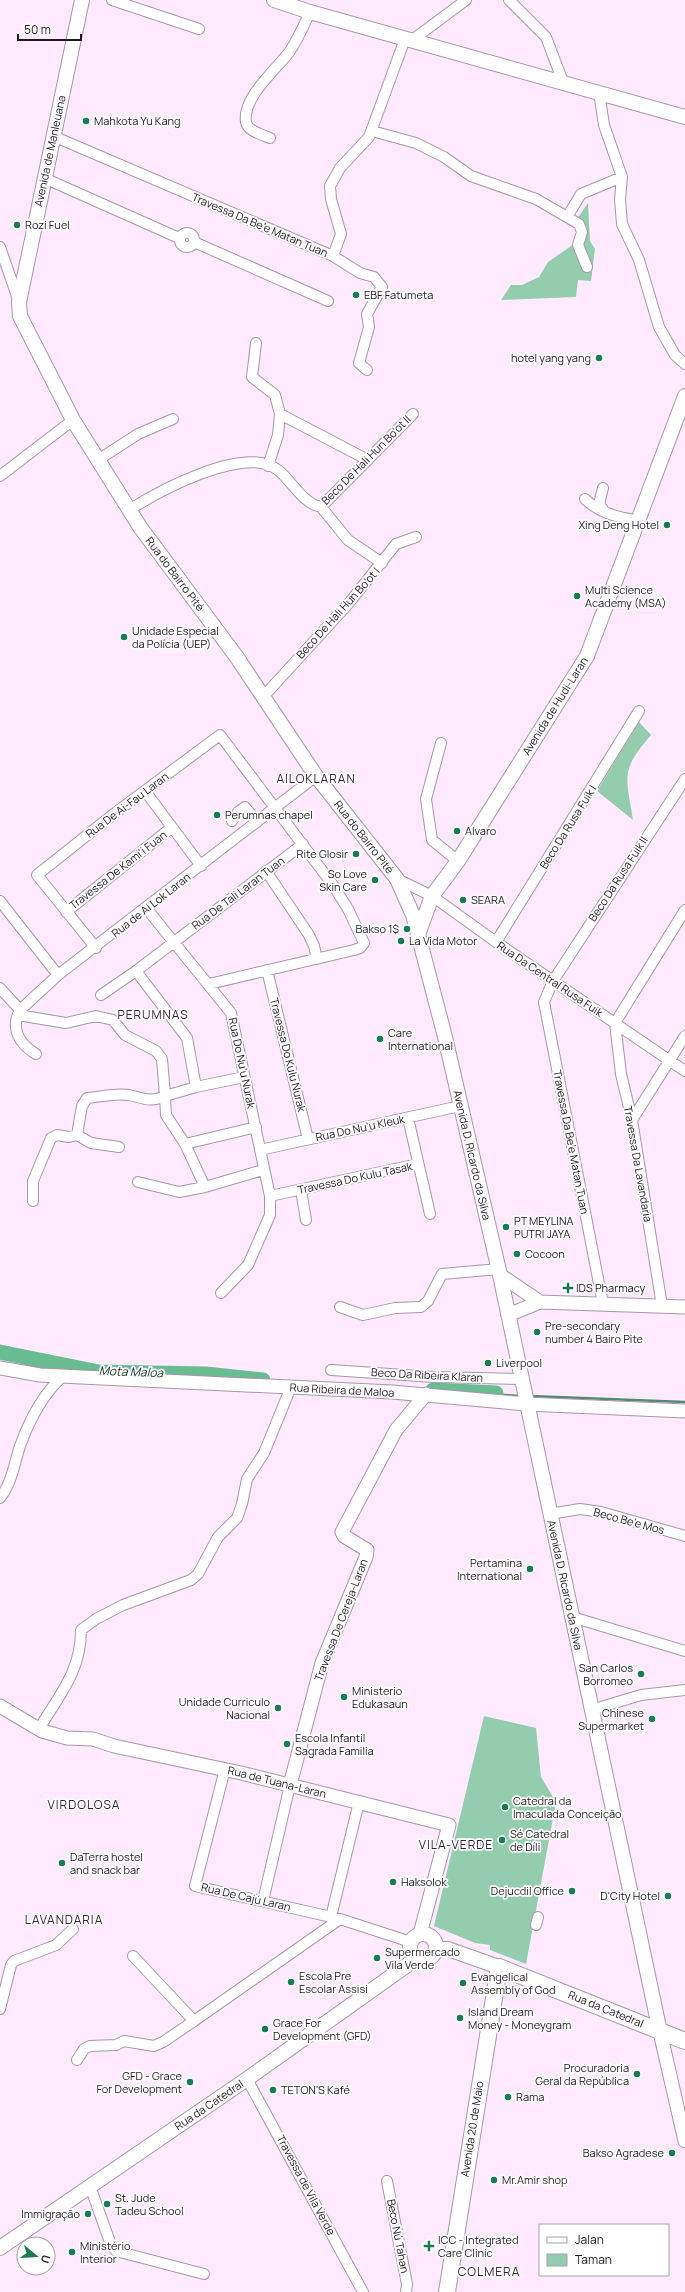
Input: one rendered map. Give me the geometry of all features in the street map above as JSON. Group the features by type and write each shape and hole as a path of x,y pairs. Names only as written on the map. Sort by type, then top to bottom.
{"main road":[{"name":"Avenida de Manleuana","path":"19,302 82,0"},
{"path":"274,0 310,12 408,40 685,117"},
{"name":"Rua do Bairro Pité","path":"19,302 20,316 73,420 129,510 264,697 316,776 397,879 419,932"},
{"name":"Avenida de Hudi-Laran","path":"419,932 432,896 458,861 587,656 685,396"},
{"name":"Avenida D. Ricardo da Silva","path":"419,932 500,1272 522,1380 528,1400 549,1514 660,2032"},
{"path":"432,1937 436,1949 429,1958 417,1958 412,1954 415,1938 432,1937"},
{"name":"Rua da Catedral","path":"436,1949 448,1949 499,1966 685,2041"},
{"name":"Rua da Catedral","path":"0,2248 247,2079 417,1958"},
{"name":"Avenida 20 de Maio","path":"447,2292 499,1966"}],"street":[{"path":"112,0 199,29"},
{"path":"408,40 466,0"},
{"path":"509,0 546,37 563,82"},
{"path":"270,138 249,129 246,122 246,114 253,97 262,82 291,50 310,12"},
{"name":"Travessa Da Be’e Matan Tuan","path":"53,136 333,256 341,234 331,199 330,186 340,168 369,137 408,40"},
{"path":"599,92 604,125 622,177 620,199 622,224 639,260 653,312 659,327 675,355 685,364"},
{"path":"372,131 416,143 444,157 471,176 536,199 567,218 582,228 578,245 587,267"},
{"path":"567,218 581,194 622,177"},
{"path":"44,178 179,238 182,246 186,248 194,242 328,301"},
{"path":"0,247 19,302"},
{"path":"333,256 360,273 374,277 382,287 367,314 369,327 360,363 367,370"},
{"path":"256,343 252,377 274,395 280,414 278,435 268,466"},
{"path":"280,414 368,460"},
{"name":"Beco De Hali Hun Bo’ot II","path":"129,510 153,495 205,472 230,464 249,463 276,469 305,499 314,506 322,507 414,414"},
{"path":"98,460 138,434 173,419"},
{"path":"0,476 73,420"},
{"path":"603,488 599,504 623,519 637,520"},
{"path":"585,500 590,504 610,511"},
{"path":"322,507 348,540 382,563"},
{"name":"Beco De Hali Hun Bo’ot I","path":"264,697 349,603 396,544 416,537"},
{"name":"Beco Da Rusa Fuik I","path":"496,942 639,711"},
{"name":"Rua De Ai-Fau Laran","path":"96,948 37,875 220,735 274,808"},
{"path":"441,744 426,805 433,842 458,861"},
{"name":"Rua de Ai Lok Laran","path":"20,1010 58,975 147,909 316,776"},
{"name":"Beco Da Rusa Fuik II","path":"553,981 685,778"},
{"path":"145,791 200,866"},
{"path":"232,821 238,812 245,807 256,822"},
{"path":"209,984 317,959 360,948 363,945 363,940 333,884 274,808"},
{"name":"Travessa De Kami’i Fuan","path":"66,912 171,828"},
{"name":"Rua De Tali Laran Tuan","path":"101,995 136,971 266,870 303,844"},
{"path":"266,870 309,935 314,946 317,959"},
{"name":"Rua Da Central Rusa Fuik","path":"397,879 432,896 496,942 685,1071"},
{"path":"0,901 58,975"},
{"name":"Rua Do Nu’u Nurak","path":"147,909 231,1013 256,1127 263,1170 270,1196 270,1215 250,1260 243,1271 221,1293"},
{"path":"615,1023 685,910"},
{"name":"Travessa Do Kulu Nurak","path":"267,970 308,1139"},
{"path":"136,971 188,1038 196,1087"},
{"name":"Travessa Da Be’e Matan Tuan","path":"553,981 544,1002 603,1304"},
{"path":"0,988 24,1016 66,1023 96,1016 112,1020 125,1035 156,1051 162,1059 166,1115 185,1144 204,1187"},
{"path":"20,1010 17,1015 18,1038 23,1046 36,1054"},
{"name":"Travessa Da Lavandaria","path":"615,1023 621,1074 632,1120 662,1306"},
{"path":"632,1120 685,1036"},
{"path":"76,1135 82,1106 87,1098 129,1096 146,1101 156,1100 196,1087 244,1077"},
{"name":"Rua Do Nu’u Kleuk","path":"260,1150 460,1106"},
{"name":"Travessa Do Kulu Tasak","path":"270,1196 418,1164 408,1118"},
{"path":"185,1144 256,1127"},
{"path":"33,1201 33,1181 51,1138 57,1135 70,1137 76,1135 92,1143 110,1147 119,1147"},
{"path":"418,1164 430,1214"},
{"path":"138,1182 179,1192 204,1187 263,1170"},
{"path":"301,1190 306,1220"},
{"path":"340,1307 363,1315 395,1308 416,1309 425,1304 442,1274 500,1272 540,1302"},
{"path":"508,1314 540,1302 685,1307"},
{"name":"Rua Ribeira de Maloa","path":"0,1368 10,1371 64,1376 426,1394 685,1410"},
{"name":"Beco Da Ribeira Klaran","path":"332,1370 522,1380"},
{"path":"0,1498 8,1487 20,1446 30,1422 46,1395 64,1376"},
{"path":"39,1729 73,1673 82,1649 81,1630 96,1619 123,1605 191,1580 198,1574 218,1537 237,1518 240,1512 247,1479 264,1453 291,1387"},
{"name":"Travessa De Cereja-Laran","path":"290,1785 322,1663 366,1557 367,1550 344,1536 342,1532 396,1430 426,1394"},
{"name":"Beco Be'e Mos","path":"549,1514 580,1509 601,1512 685,1536"},
{"path":"572,1617 685,1651"},
{"path":"591,1710 641,1695 685,1690"},
{"name":"Rua de Tuana-Laran","path":"0,1706 39,1729 67,1738 93,1739 114,1746 225,1769 449,1825 415,1938"},
{"name":"Rua De Cajú Laran","path":"225,1769 196,1886 415,1938"},
{"path":"263,1902 290,1785"},
{"path":"77,2060 84,2049 90,2046 116,2045 124,2041 154,2046 163,2042 335,1918 359,1802"},
{"path":"0,2009 11,1965 14,1961 56,1945 73,1929"},
{"path":"133,1956 194,2021"},
{"name":"Avenida D. Ricardo da Silva","path":"660,2032 685,2141"},
{"name":"Travessa de Vila Verde","path":"247,2079 363,2292"},
{"name":"Beco Nú Tahan","path":"387,2180 407,2284 406,2292"},
{"path":"90,2186 111,2245 116,2251 204,2274"}],"green space":[{"path":"588,203 590,241 595,249 591,281 578,280 576,297 501,300 511,285 522,285 539,277 548,262 581,239 575,222"},
{"path":"639,722 651,735 634,757 628,774 628,793 633,820 597,791"},
{"path":"484,1716 536,1728 541,1777 556,1802 526,1964 490,1950 490,1945 475,1943 434,1926"}],"waterway":[{"name":"Mota Maloa","path":"0,1352 99,1372 206,1374 263,1380"},
{"path":"0,1356 50,1370"},
{"name":"Mota Maloa","path":"433,1390 496,1393"},
{"path":"486,1394 521,1396"},
{"path":"530,1396 685,1402"}],"place":[{"name":"Mahkota Yu Kang","path":"86,121"},
{"name":"Rozi Fuel","path":"17,225"},
{"name":"EBF Fatumeta","path":"356,295"},
{"name":"hotel yang yang","path":"599,358"},
{"name":"Xing Deng Hotel","path":"667,525"},
{"name":"Multi Science Academy (MSA)","path":"577,596"},
{"name":"Unidade Especial da Polícia (UEP)","path":"124,637"},
{"name":"Perumnas chapel","path":"217,815"},
{"name":"Alvaro","path":"457,831"},
{"name":"Rite Glosir","path":"356,854"},
{"name":"So Love Skin Care","path":"375,880"},
{"name":"SEARA","path":"463,900"},
{"name":"Bakso 1$","path":"407,929"},
{"name":"La Vida Motor","path":"401,941"},
{"name":"Care International","path":"380,1039"},
{"name":"PT MEYLINA PUTRI JAYA","path":"506,1227"},
{"name":"Cocoon","path":"517,1254"},
{"name":"IDS Pharmacy","path":"568,1288"},
{"name":"Pre-secondary number 4 Bairo Pite","path":"537,1332"},
{"name":"Liverpool","path":"488,1363"},
{"name":"Pertamina International","path":"530,1569"},
{"name":"San Carlos Borromeo","path":"641,1674"},
{"name":"Ministerio Edukasaun","path":"344,1697"},
{"name":"Unidade Curriculo Nacional","path":"278,1708"},
{"name":"Chinese Supermarket","path":"652,1719"},
{"name":"Escola Infantil Sagrada Familia","path":"287,1744"},
{"name":"Catedral da Imaculada Conceição","path":"505,1807"},
{"name":"Sé Catedral de Díli","path":"502,1840"},
{"name":"DaTerra hostel and snack bar","path":"62,1863"},
{"name":"Haksolok","path":"393,1882"},
{"name":"Dejucdil Office","path":"572,1891"},
{"name":"D'City Hotel","path":"668,1896"},
{"name":"Supermercado Vila Verde","path":"377,1958"},
{"name":"Escola Pre Escolar Assisi","path":"291,1982"},
{"name":"Evangelical Assembly of God","path":"463,1983"},
{"name":"Island Dream Money - Moneygram","path":"460,2018"},
{"name":"Grace For Development (GFD)","path":"265,2029"},
{"name":"Procuradoria Geral da República","path":"637,2074"},
{"name":"GFD - Grace For Development","path":"190,2082"},
{"name":"TETON'S Kafé","path":"273,2090"},
{"name":"Rama","path":"508,2097"},
{"name":"Bakso Agradese","path":"672,2153"},
{"name":"Mr.Amir shop","path":"494,2180"},
{"name":"St. Jude Tadeu School","path":"107,2204"},
{"name":"Immigração","path":"88,2214"},
{"name":"ICC - Integrated Care Clinic","path":"429,2246"},
{"name":"Ministério Interior","path":"72,2252"}],"district":[{"name":"AILOKLARAN","path":"316,779"},
{"name":"PERUMNAS","path":"153,1015"},
{"name":"VIRDOLOSA","path":"84,1805"},
{"name":"VILA-VERDE","path":"456,1845"},
{"name":"LAVANDARIA","path":"64,1920"},
{"name":"COLMERA","path":"489,2272"}]}
